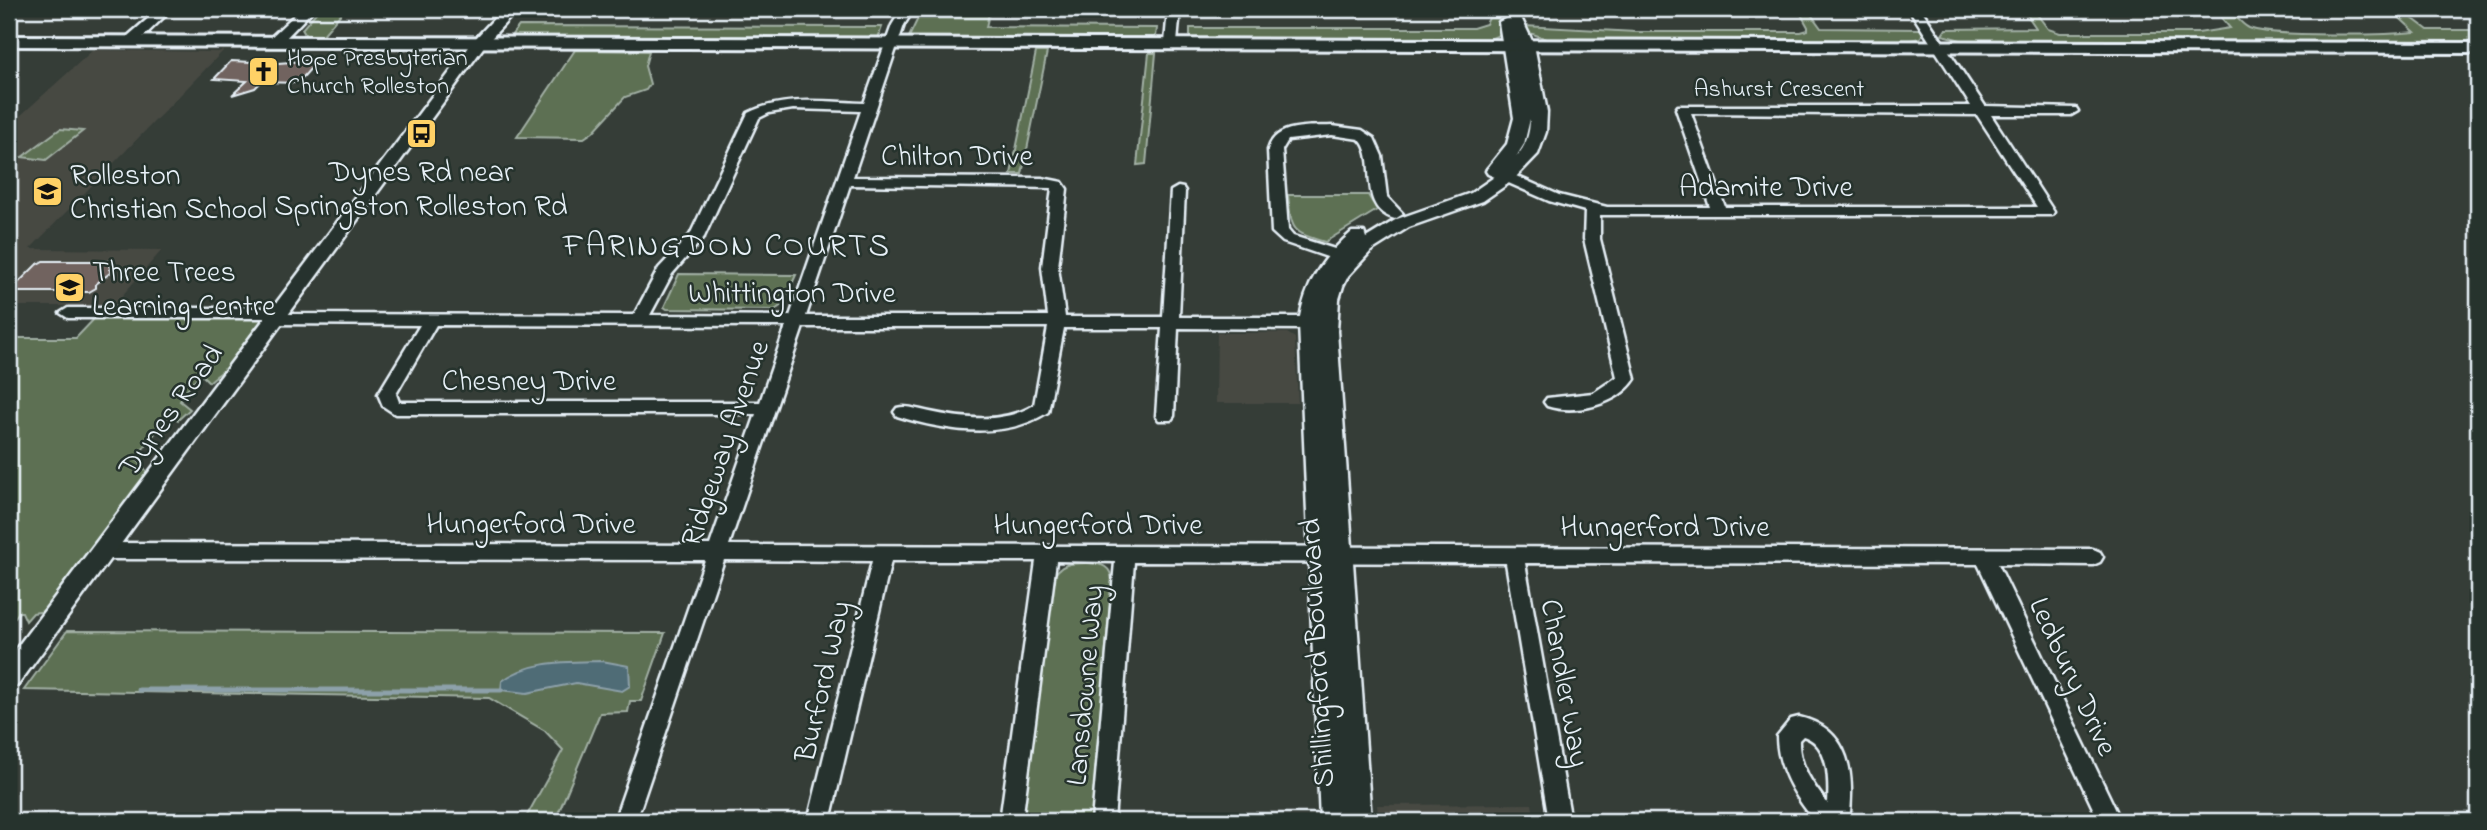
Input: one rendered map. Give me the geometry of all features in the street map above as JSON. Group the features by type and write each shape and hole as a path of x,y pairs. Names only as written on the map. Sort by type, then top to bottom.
{"main road":[{"path":"9,41 133,39 2478,48"}],"street":[{"path":"133,39 166,9"},
{"path":"281,41 308,9"},
{"path":"281,41 313,9"},
{"name":"Dynes Road","path":"9,677 480,42 511,9"},
{"name":"Ridgeway Avenue","path":"625,821 891,43 908,9"},
{"path":"1171,43 1174,9"},
{"path":"1498,9 1518,45"},
{"path":"1510,9 1520,25 1518,45"},
{"path":"1915,9 1982,110 2071,111"},
{"name":"Shillingford Boulevard","path":"1327,482 1309,323 1311,298 1336,255 1363,232 1395,214 1465,190 1500,174 1529,154 1538,132 1538,112 1518,45"},
{"path":"640,319 665,272 696,237 753,116 761,110 778,106 869,107"},
{"name":"Ashurst Crescent","path":"1719,212 1683,109 1982,110"},
{"name":"Adamite Drive","path":"1500,174 1554,198 1593,210 2047,212 1982,110"},
{"path":"1336,255 1288,239 1280,232 1275,150 1276,143 1283,136 1293,133 1342,132 1364,136 1371,143 1379,196 1395,214"},
{"name":"Shillingford Boulevard","path":"1357,821 1331,554 1327,482 1329,299 1340,273 1377,237 1404,223 1477,197 1500,174"},
{"name":"Chilton Drive","path":"844,181 1042,181 1057,185 1061,198 1050,267 1057,321"},
{"path":"1165,416 1178,191"},
{"path":"1553,401 1595,401 1612,394 1626,379 1592,239 1593,210"},
{"name":"Whittington Drive","path":"68,313 431,320 1309,323"},
{"name":"Chesney Drive","path":"431,320 387,394 389,402 396,408 766,408"},
{"path":"903,412 932,422 1015,422 1034,415 1042,408 1046,396 1057,321"},
{"name":"Hungerford Drive","path":"103,551 2093,556"},
{"name":"Burford Way","path":"819,821 883,554"},
{"path":"1011,821 1047,554"},
{"name":"Lansdowne Way","path":"1103,821 1125,554"},
{"name":"Shillingford Boulevard","path":"1331,554 1333,821"},
{"name":"Chandler Way","path":"1514,555 1560,821"},
{"name":"Ledbury Drive","path":"1984,556 2110,821"},
{"path":"1829,821 1818,809 1792,763 1788,736 1799,726 1817,730 1830,744 1838,773 1838,821"}],"shaded area":[{"name":"Rolleston Christian School","path":"93,50 224,50 30,249 162,250 113,306 9,306 9,126"},
{"path":"1217,333 1287,333 1295,338 1298,403 1216,403"},
{"path":"1532,804 1535,821 1379,821 1377,805"}],"green space":[{"path":"319,9 345,9 322,36 306,36 302,29"},
{"path":"925,9 990,9 986,27 1157,28 1156,37 909,37"},
{"path":"1798,9 1807,9 1821,28 1921,29 1923,34 1920,38 1910,40 1575,40 1547,39 1527,32 1525,26 1636,32 1808,30"},
{"path":"2023,9 2033,9 2048,29 2060,33 2198,33 2230,28 2214,9 2229,9 2246,26 2261,31 2330,34 2415,32 2390,9 2400,9 2428,30 2478,30 2478,41 2004,41 1961,40 1942,35 1946,29 2036,28"},
{"path":"1489,18 1498,18 1503,29 1499,35 1490,39 1190,39 1190,28 1473,28 1486,24"},
{"path":"519,26 882,27 878,38 510,37"},
{"path":"575,50 649,51 645,66 650,84 646,90 625,97 593,132 584,138 517,137"},
{"path":"1036,52 1047,52 1022,174 1011,174"},
{"path":"1149,53 1156,53 1146,164 1137,165"},
{"path":"60,129 83,131 46,160 22,157"},
{"path":"1288,195 1368,195 1377,210 1325,242 1305,235 1295,228"},
{"path":"679,274 796,275 783,304 775,310 667,309 664,307"},
{"path":"96,317 253,317 262,320 227,367 209,382 202,375 193,381 180,401 190,409 178,420 170,414 136,458 148,473 46,611 33,613 26,621 22,612 19,612 9,625 9,338 76,338"},
{"path":"1089,563 1105,567 1110,572 1112,581 1091,821 1023,821 1053,579 1063,566"},
{"path":"67,631 665,633 641,701 630,701 628,712 600,713 555,821 524,821 563,750 545,731 489,698 24,690"}],"water":[{"path":"602,661 629,666 630,686 622,691 576,683 527,693 501,690 502,681 525,669 549,664"}],"building":[{"name":"Hope Presbyterian Church Rolleston","path":"318,60 298,83 261,82 255,88 232,95 247,81 214,79 231,61 278,63"},
{"path":"43,261 110,261 110,273 89,292 9,292"}],"waterway":[{"path":"139,690 501,690"}],"place":[{"name":"Hope Presbyterian Church Rolleston","path":"264,71"},
{"name":"Dynes Rd near Springston Rolleston Rd","path":"421,133"},
{"name":"Rolleston Christian School","path":"47,191"},
{"name":"Three Trees Learning Centre","path":"69,288"}],"district":[{"name":"FARINGDON COURTS","path":"727,244"}]}
